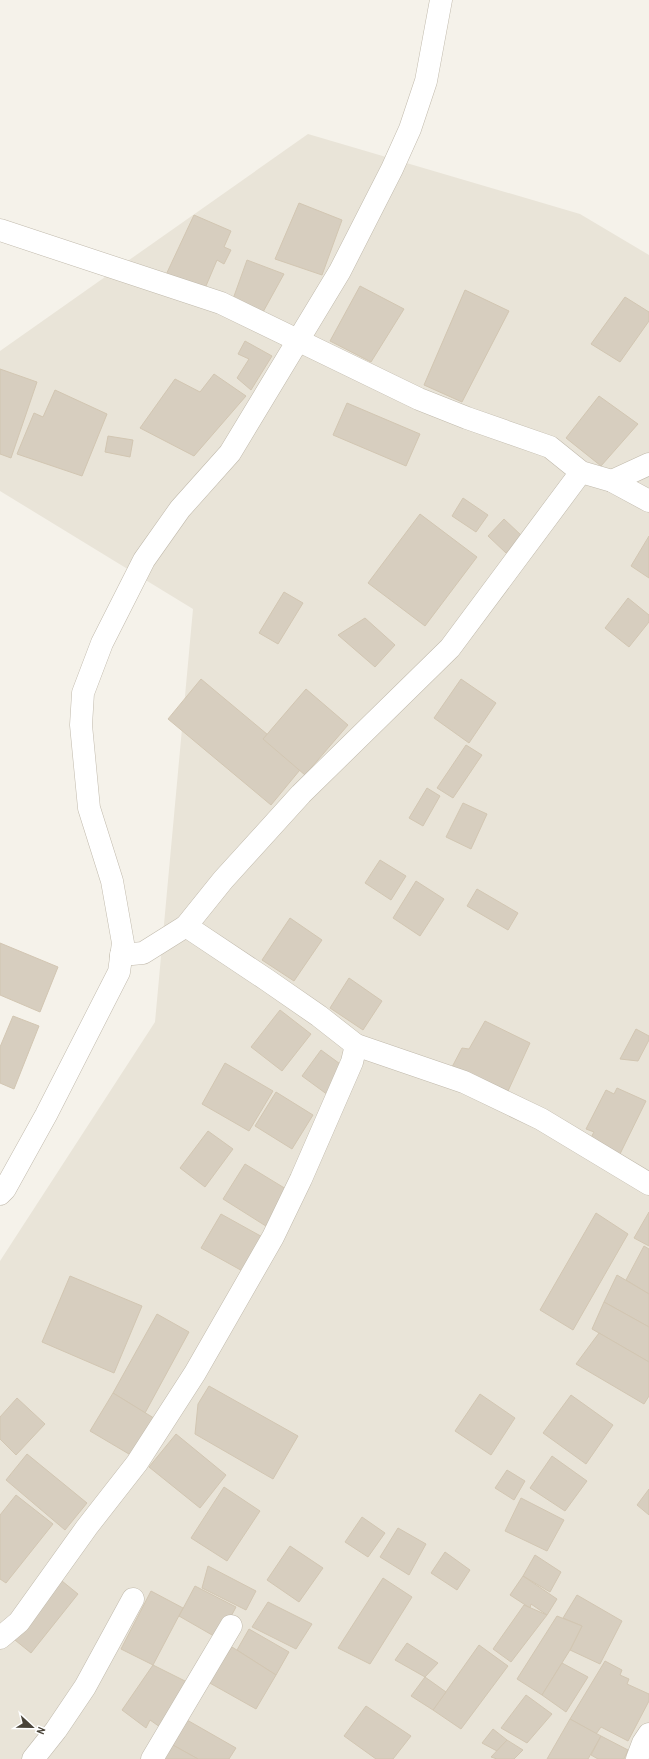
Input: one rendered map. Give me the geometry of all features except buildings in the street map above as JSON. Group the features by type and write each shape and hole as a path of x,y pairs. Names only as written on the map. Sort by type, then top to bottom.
{"street":[{"path":"0,1194 5,1189 46,1115 119,972 122,943 112,881 89,808 81,725 83,693 102,643 144,560 180,508 230,453 340,271 392,169 410,129 426,81 441,0"},
{"path":"0,230 221,303 419,399 481,424 550,447 581,472 612,481 649,502"},
{"path":"612,481 649,464"},
{"path":"121,955 143,953 186,926 223,880 302,794 450,648 581,472"},
{"path":"186,926 319,1016 356,1045 464,1082 541,1119 649,1184"},
{"path":"0,1638 19,1622 87,1527 137,1463 195,1373 273,1237 298,1185 352,1062 356,1045"},
{"path":"33,1759 56,1730 84,1687 133,1599"},
{"path":"152,1759 231,1626"},
{"path":"637,1759 643,1743 649,1734"}],"shaded area":[{"path":"308,134 580,214 649,255 649,1759 0,1759 0,1261 155,1022 193,609 0,491 0,351"}]}
